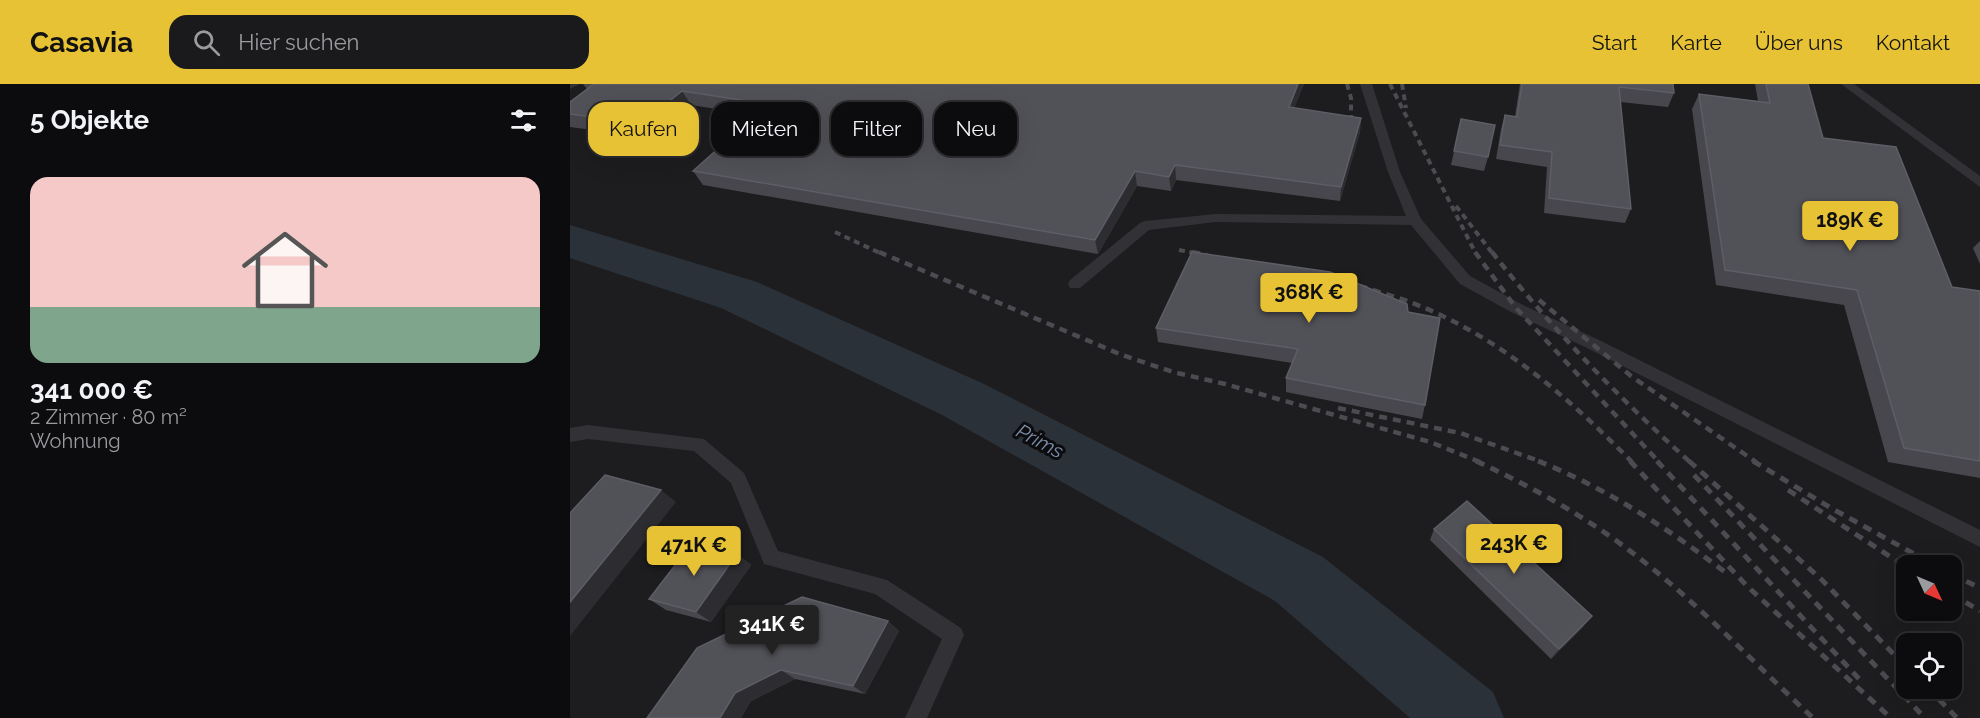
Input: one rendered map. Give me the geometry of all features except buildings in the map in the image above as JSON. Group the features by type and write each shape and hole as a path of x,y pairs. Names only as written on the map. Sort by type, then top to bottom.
{"lane":[{"path":"570,86 574,84"},
{"path":"1366,84 1394,171 1415,221 1465,280 1516,308 1601,348 1980,539"},
{"path":"1847,84 1951,159 1980,183"},
{"path":"1076,284 1145,226 1216,218 1415,221"},
{"path":"570,435 588,432 698,444 738,478 771,558 880,586 954,635 916,718"}],"shaded area":[{"path":"570,84 1980,84 1980,718 570,718"}],"waterway":[{"name":"Prims","path":"570,241 739,295 962,399 1299,579 1467,718"}],"railway":[{"path":"1347,84 1351,98 1351,131"},
{"path":"1390,84 1476,254"},
{"path":"1402,84 1406,108"},
{"path":"1456,206 1493,254"},
{"path":"835,232 882,254"},
{"path":"1179,250 1200,254"},
{"path":"879,252 1122,355 1173,372 1225,384 1430,442 1480,462"},
{"path":"1192,252 1207,255"},
{"path":"1475,252 1516,308 1659,462"},
{"path":"1492,252 1586,362 1690,462"},
{"path":"1346,282 1407,301 1470,330 1555,390 1632,462"},
{"path":"1539,300 1631,376 1756,462"},
{"path":"1338,408 1460,433 1542,462"},
{"path":"1476,461 1558,503 1597,527 1634,554 1703,613 1813,718"},
{"path":"1538,461 1612,496 1681,540 1725,572"},
{"path":"1630,461 1747,586 1891,718"},
{"path":"1657,461 1861,681"},
{"path":"1689,461 1821,579 1896,657"},
{"path":"1753,461 1916,555"},
{"path":"1694,475 1925,718"},
{"path":"1788,490 1896,560"},
{"path":"1962,579 1980,588"},
{"path":"1962,600 1980,611"},
{"path":"1939,699 1957,718"}]}
